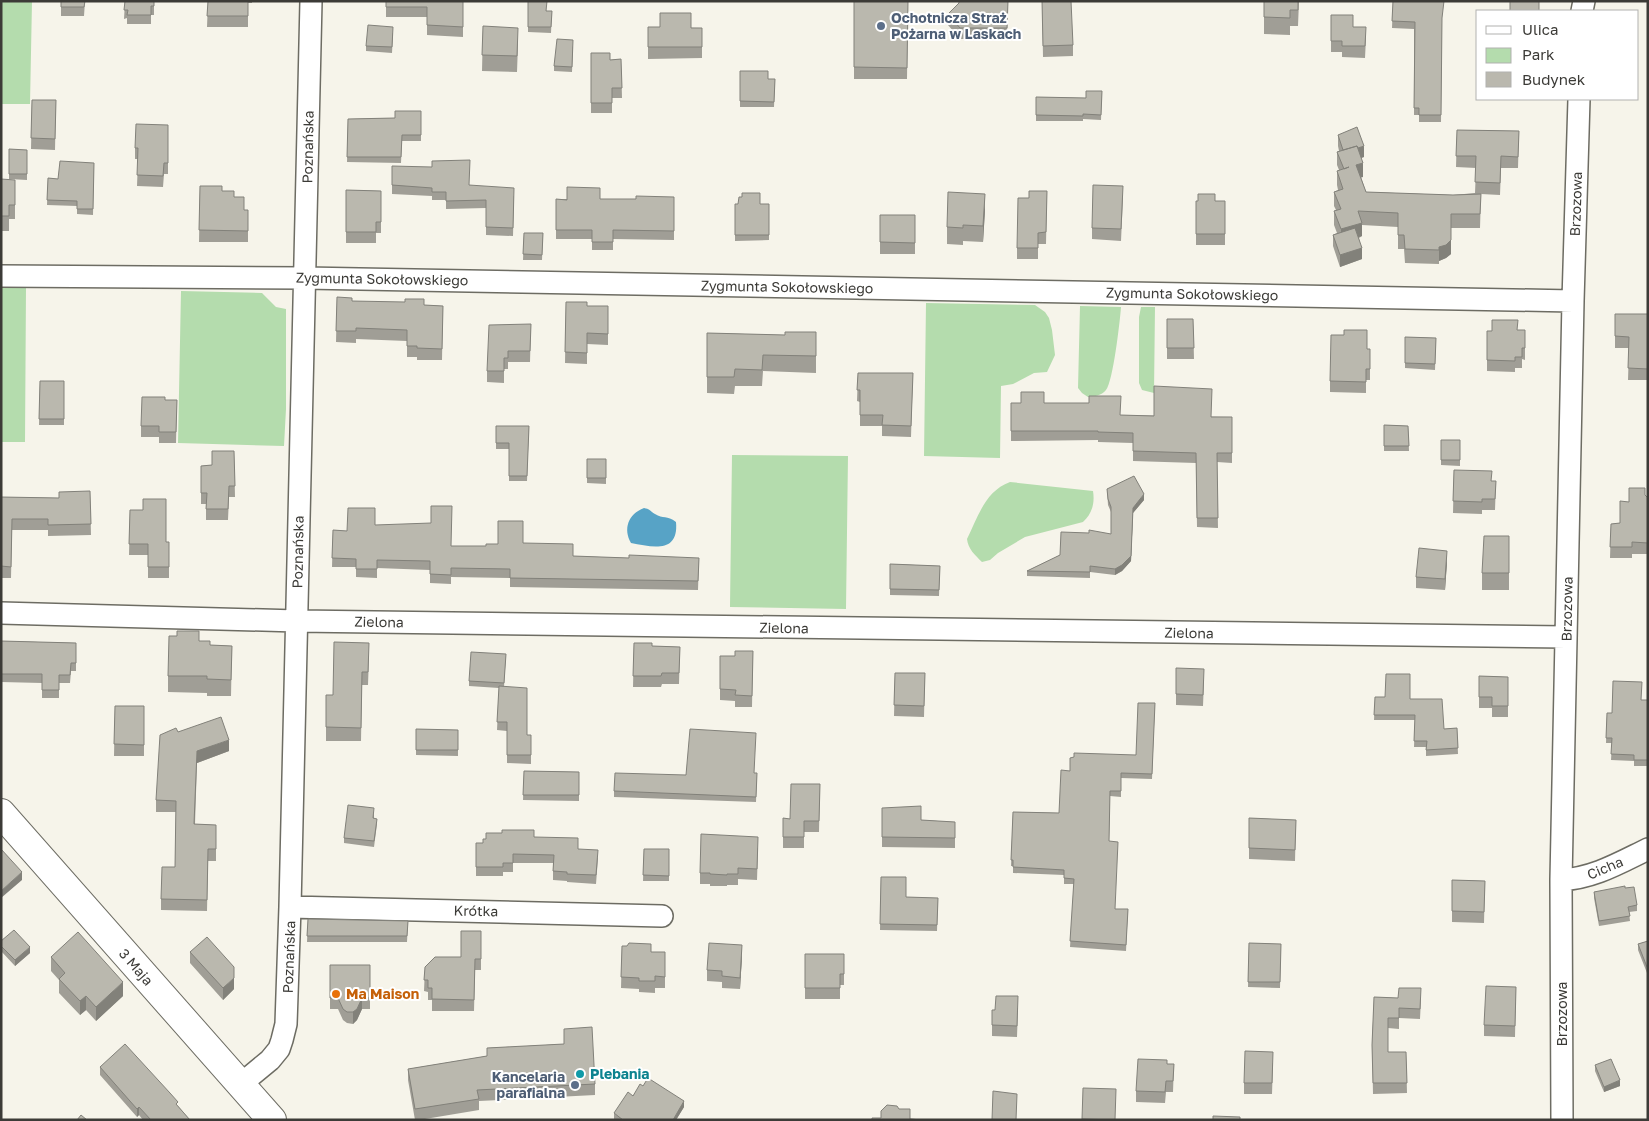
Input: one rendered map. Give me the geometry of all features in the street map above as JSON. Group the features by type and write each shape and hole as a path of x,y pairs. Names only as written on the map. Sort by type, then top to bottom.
{"street":[{"name":"Poznańska","path":"241,1084 270,1060 279,1049 286,1024 311,1"},
{"name":"Brzozowa","path":"1562,1120 1561,880 1579,100"},
{"name":"Zygmunta Sokołowskiego","path":"1,276 305,278 1573,301"},
{"name":"Zielona","path":"1,613 297,621 1566,638"},
{"name":"3 Maja","path":"1,813 272,1120"},
{"name":"Cicha","path":"1561,880 1580,879 1648,849"},
{"name":"Krótka","path":"290,907 662,916"}],"green space":[{"path":"1,1 32,1 30,104 1,104"},
{"path":"1,288 26,288 25,442 1,442"},
{"path":"181,291 262,293 276,307 286,309 284,446 178,443"},
{"path":"926,303 1035,305 1045,312 1049,318 1055,355 1047,372 1034,373 1013,384 1001,386 1000,458 924,456"},
{"path":"1080,306 1121,307 1116,351 1109,385 1102,393 1088,397 1078,388"},
{"path":"1141,307 1155,307 1154,393 1142,390 1139,383 1139,317"},
{"path":"732,455 848,456 846,609 730,607"},
{"path":"1010,482 1093,491 1094,500 1092,508 1083,522 1025,537 990,560 982,562 970,549 967,539 988,498 1001,486"}],"water":[{"path":"644,508 676,522 676,532 669,544 655,547 631,543 627,532 628,522 634,514"}],"building":[{"path":"61,1 85,1 84,7 61,7"},
{"path":"125,1 154,1 154,6 151,6 151,15 127,15 128,10 124,10"},
{"path":"208,1 248,1 248,16 207,16"},
{"path":"386,1 463,1 463,27 427,25 427,7 386,7"},
{"path":"528,1 547,1 546,11 552,11 551,27 528,27"},
{"name":"Ochotnicza Straż Pożarna w Laskach","path":"854,1 908,1 907,68 854,67"},
{"path":"959,1 1008,1 1007,28 960,28 948,14"},
{"path":"1042,1 1071,1 1073,45 1043,46"},
{"path":"1264,1 1298,1 1298,10 1290,10 1290,18 1264,17"},
{"path":"1393,1 1444,1 1442,18 1441,115 1419,115 1419,108 1414,108 1415,22 1392,21"},
{"path":"1510,1 1539,1 1539,10 1510,10"},
{"path":"660,13 691,13 691,28 702,28 702,47 648,47 648,27 660,27"},
{"path":"1331,15 1353,15 1353,27 1366,27 1365,46 1342,46 1342,41 1331,41"},
{"path":"368,25 393,27 392,47 366,46"},
{"path":"483,26 518,28 517,56 482,55"},
{"path":"557,39 573,40 572,67 554,66"},
{"path":"591,53 610,53 610,60 621,59 622,88 612,88 612,103 591,103"},
{"path":"740,71 768,71 768,79 775,79 774,102 740,101"},
{"path":"1086,91 1102,91 1101,115 1036,115 1036,97 1086,98"},
{"path":"32,100 56,100 55,139 31,138"},
{"path":"395,111 421,111 421,135 402,135 401,157 347,157 348,119 395,118"},
{"path":"136,124 168,125 168,163 164,163 163,176 137,175 138,148 135,148"},
{"path":"1357,127 1364,146 1343,150 1338,135"},
{"path":"1457,130 1519,131 1518,157 1501,156 1500,183 1475,182 1476,156 1456,156"},
{"path":"1357,146 1363,163 1356,165 1366,192 1481,194 1480,214 1451,214 1451,240 1446,245 1439,247 1439,250 1405,249 1404,235 1398,235 1398,213 1358,211 1362,223 1341,229 1334,211 1341,209 1334,192 1343,189 1337,171 1344,169 1337,152"},
{"path":"9,149 27,150 27,174 9,174"},
{"path":"470,160 469,185 514,188 513,228 486,227 486,200 446,201 446,192 432,192 432,188 392,185 392,166 432,167 432,161"},
{"path":"60,161 94,163 93,209 77,209 77,201 47,200 48,178 58,179"},
{"path":"1,179 15,180 15,205 9,205 9,216 1,216"},
{"path":"1093,185 1123,186 1121,229 1092,228"},
{"path":"200,186 222,186 222,191 234,191 234,197 244,197 244,210 248,210 248,231 199,230"},
{"path":"567,187 600,188 600,199 636,199 636,196 674,197 674,231 613,230 613,242 592,242 592,230 556,230 556,199 567,200"},
{"path":"346,190 381,191 381,222 376,222 376,232 346,232"},
{"path":"1029,191 1047,191 1046,232 1038,233 1038,248 1017,248 1018,198 1029,198"},
{"path":"948,192 985,194 983,226 963,225 963,228 947,227"},
{"path":"742,193 760,193 760,204 769,204 769,235 735,235 735,204 738,204"},
{"path":"1198,194 1215,194 1215,201 1225,201 1225,234 1196,234 1196,201 1198,201"},
{"path":"880,215 915,215 915,243 880,242"},
{"path":"1355,228 1362,248 1340,255 1333,235"},
{"path":"524,233 543,233 542,255 523,254"},
{"path":"337,297 352,298 352,301 405,302 405,299 424,299 424,305 443,306 442,349 407,346 407,330 356,328 356,331 336,331"},
{"path":"566,302 587,302 587,306 608,306 608,334 587,333 587,353 565,352"},
{"path":"1615,314 1648,314 1648,369 1628,368 1629,337 1615,336"},
{"path":"1167,319 1193,319 1194,348 1167,348"},
{"path":"1492,320 1518,320 1517,330 1525,330 1525,348 1522,348 1522,357 1515,357 1515,361 1487,360 1487,331 1492,331"},
{"path":"531,324 530,351 508,351 508,358 504,358 504,371 487,371 489,325"},
{"path":"1344,330 1367,330 1367,349 1370,349 1370,369 1366,369 1366,382 1330,381 1331,335 1344,335"},
{"path":"785,332 816,332 816,356 763,355 762,370 735,369 734,377 707,377 707,333 785,335"},
{"path":"1405,337 1436,338 1435,364 1405,363"},
{"path":"858,373 913,373 911,426 882,425 883,415 860,415 860,390 857,390"},
{"path":"40,381 64,381 64,419 39,419"},
{"path":"1154,386 1212,389 1211,417 1232,417 1232,453 1217,453 1218,518 1197,518 1196,453 1133,451 1133,433 1011,431 1011,403 1021,403 1021,392 1044,392 1044,403 1089,403 1089,396 1121,396 1120,415 1154,416"},
{"path":"142,397 165,397 165,400 177,400 176,432 159,432 159,426 141,426"},
{"path":"1384,425 1408,426 1409,446 1384,446"},
{"path":"496,426 529,426 527,476 509,476 509,443 496,443"},
{"path":"1441,440 1460,440 1460,460 1441,460"},
{"path":"212,451 234,451 235,486 229,486 228,509 206,509 207,493 201,493 201,466 212,465"},
{"path":"587,459 606,459 606,478 587,478"},
{"path":"1454,470 1492,471 1491,481 1496,481 1495,499 1482,499 1482,502 1453,501"},
{"path":"1134,476 1144,494 1133,508 1131,556 1122,565 1115,569 1090,566 1090,572 1027,571 1060,555 1061,532 1089,533 1089,530 1111,534 1111,507 1107,489"},
{"path":"1629,488 1645,488 1645,495 1648,498 1648,543 1632,542 1632,547 1610,547 1611,524 1620,523 1620,501 1629,502"},
{"path":"90,491 91,524 48,525 48,519 12,519 11,567 1,566 1,497 59,498 59,492"},
{"path":"143,499 166,499 166,542 169,542 169,567 148,567 148,544 129,544 130,510 143,510"},
{"path":"431,506 452,506 451,546 498,544 498,521 523,521 523,543 573,544 573,556 629,558 629,555 699,558 698,581 510,578 510,569 451,568 451,575 430,574 430,561 377,560 377,569 356,569 356,559 332,558 333,530 347,531 348,508 375,508 375,525 431,523"},
{"path":"1484,536 1509,536 1509,573 1482,573"},
{"path":"1419,548 1447,551 1445,579 1416,577"},
{"path":"890,564 940,566 939,590 890,589"},
{"path":"177,631 199,631 199,641 210,641 210,645 232,646 231,680 207,679 207,676 168,676 169,636 177,636"},
{"path":"1,641 76,643 76,663 71,663 70,675 59,675 59,690 42,690 42,674 1,674"},
{"path":"334,642 369,643 368,672 362,672 361,728 326,727 326,695 333,695"},
{"path":"634,643 652,643 652,646 680,647 679,673 662,673 661,676 633,676"},
{"path":"735,651 753,651 752,696 735,695 736,690 720,689 720,656 735,656"},
{"path":"471,652 506,654 504,683 469,681"},
{"path":"1176,668 1204,669 1203,695 1176,694"},
{"path":"895,673 925,673 924,706 894,705"},
{"path":"1386,674 1410,674 1410,699 1442,699 1444,729 1457,728 1458,748 1426,750 1427,741 1414,741 1415,715 1374,715 1375,697 1385,697"},
{"path":"1479,676 1508,677 1508,706 1492,706 1492,697 1479,697"},
{"path":"1613,681 1642,682 1641,700 1648,700 1648,760 1634,760 1634,755 1611,754 1612,738 1606,738 1607,713 1612,713"},
{"path":"499,686 527,688 527,735 531,735 531,755 507,755 507,722 497,722"},
{"path":"1138,703 1155,703 1152,774 1121,773 1121,791 1110,791 1109,841 1118,842 1115,909 1128,909 1126,945 1070,941 1074,879 1064,878 1064,870 1013,867 1013,860 1011,860 1013,812 1059,813 1061,770 1070,771 1070,758 1074,757 1074,753 1136,755"},
{"path":"115,706 144,706 144,745 114,744"},
{"path":"221,717 229,740 197,751 194,824 216,825 216,849 208,849 207,900 161,899 162,867 175,867 176,801 156,800 160,735 176,728 178,732"},
{"path":"416,729 458,730 458,750 416,750"},
{"path":"690,729 756,733 754,773 757,773 756,797 614,791 615,773 686,775"},
{"path":"524,771 579,772 579,795 523,795"},
{"path":"791,784 820,784 819,821 804,821 804,837 783,837 783,818 790,819"},
{"path":"348,805 374,808 373,818 377,819 374,841 344,838"},
{"path":"921,806 921,820 955,822 955,838 882,837 882,808"},
{"path":"1249,818 1296,820 1295,850 1249,848"},
{"path":"502,830 534,830 534,837 578,838 578,849 598,850 596,875 567,874 567,872 553,871 554,855 513,854 513,863 503,863 503,867 476,867 476,843 483,843 483,839 486,839 486,833 502,833"},
{"path":"701,834 758,837 757,869 738,868 738,874 727,875 700,873"},
{"path":"1,849 22,872 1,891"},
{"path":"644,849 669,849 669,876 643,875"},
{"path":"881,877 906,877 906,897 938,898 937,925 880,924"},
{"path":"1452,880 1485,881 1484,912 1452,911"},
{"path":"1625,886 1625,888 1634,887 1637,905 1628,907 1630,916 1599,921 1594,892"},
{"path":"308,919 408,921 407,936 307,936"},
{"path":"14,930 30,947 15,960 1,946 1,941"},
{"path":"461,931 481,931 481,959 475,959 474,1000 432,999 432,988 428,988 428,980 424,980 425,967 435,957 461,957"},
{"path":"78,932 123,982 96,1007 86,996 80,1001 59,979 65,973 51,957"},
{"path":"207,937 234,967 234,978 223,988 190,952"},
{"path":"1648,941 1648,967 1647,967 1638,944"},
{"path":"629,943 651,944 651,952 665,952 665,977 655,976 655,981 639,981 639,978 621,977 622,946 627,946"},
{"path":"709,943 742,945 740,978 722,976 722,971 707,970"},
{"path":"1249,943 1281,944 1280,982 1248,982"},
{"path":"805,954 844,954 844,974 840,974 840,988 805,988"},
{"path":"330,965 370,965 370,998 362,998 357,1009 353,1012 347,1012 343,1009 338,998 330,998"},
{"path":"1486,986 1516,987 1515,1026 1484,1025"},
{"path":"1399,988 1421,988 1420,1009 1399,1008 1399,1018 1388,1018 1388,1052 1406,1052 1407,1083 1373,1083 1374,997 1398,998"},
{"path":"996,996 1018,996 1017,1026 992,1025 992,1010 995,1010"},
{"path":"592,1027 595,1084 477,1090 479,1099 415,1109 408,1069 487,1056 487,1048 564,1044 564,1029"},
{"path":"125,1044 178,1102 176,1104 190,1120 151,1120 139,1107 137,1109 100,1067"},
{"path":"1245,1051 1273,1052 1272,1083 1244,1083"},
{"path":"1138,1059 1167,1060 1167,1064 1174,1064 1173,1081 1166,1081 1165,1092 1136,1091"},
{"path":"1611,1059 1620,1080 1604,1087 1595,1065"},
{"path":"648,1078 684,1101 673,1120 623,1120 614,1113 628,1092 633,1096 640,1084 643,1086"},
{"path":"1083,1088 1116,1089 1115,1120 1082,1119"},
{"path":"993,1091 1017,1094 1016,1120 992,1120"},
{"path":"887,1105 897,1106 899,1109 910,1109 910,1119 922,1120 872,1120 872,1118 881,1118 881,1111"},
{"path":"81,1115 87,1120 77,1120"},
{"path":"1213,1116 1240,1117 1240,1120 1213,1120"}],"place":[{"name":"Ochotnicza Straż Pożarna w Laskach","path":"881,26"},
{"name":"Ma Maison","path":"336,994"},
{"name":"Plebania","path":"580,1074"},
{"name":"Kancelaria parafialna","path":"575,1085"}]}
